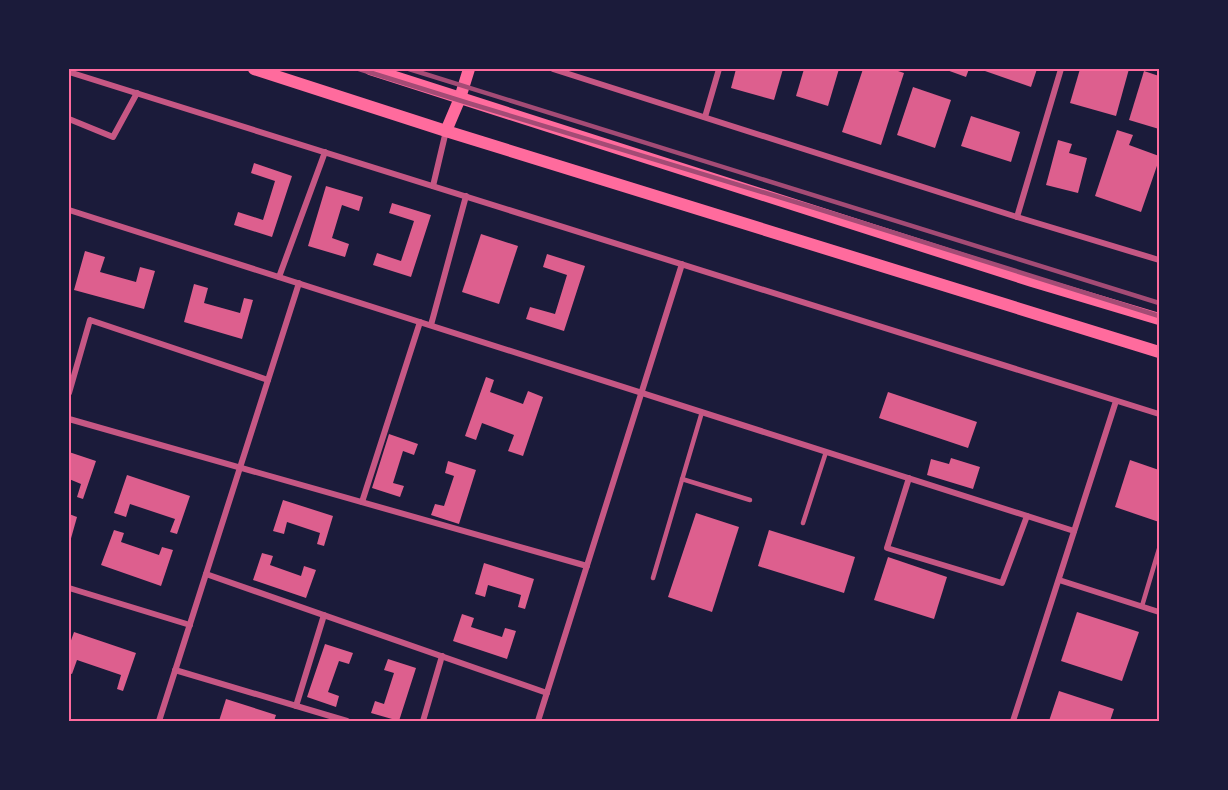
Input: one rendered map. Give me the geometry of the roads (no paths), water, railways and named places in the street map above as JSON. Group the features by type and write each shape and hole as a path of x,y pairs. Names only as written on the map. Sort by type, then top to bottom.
{"main road":[{"path":"254,69 446,131 1159,352"},
{"path":"370,69 1159,319"},
{"path":"446,131 469,69"}],"street":[{"path":"553,69 1159,260"},
{"path":"705,117 719,69"},
{"path":"1017,217 1061,69"},
{"path":"69,72 1159,414"},
{"path":"69,118 113,137 137,93"},
{"path":"433,186 446,131"},
{"path":"279,277 325,152"},
{"path":"431,325 466,196"},
{"path":"69,210 1074,531"},
{"path":"538,721 682,264"},
{"path":"159,721 299,283"},
{"path":"69,393 90,320 268,380"},
{"path":"362,502 420,322"},
{"path":"1013,721 1116,400"},
{"path":"69,419 587,566"},
{"path":"909,478 887,548 1002,583 1027,516"},
{"path":"206,574 547,693"},
{"path":"1059,580 1159,612"},
{"path":"69,588 190,625"},
{"path":"296,706 324,615"},
{"path":"423,721 442,656"},
{"path":"175,670 347,721"}],"lane":[{"path":"653,578 702,412"},
{"path":"803,523 825,452"},
{"path":"682,479 750,500"},
{"path":"1142,606 1159,549"}],"railway":[{"path":"359,69 1159,316"},
{"path":"409,69 1159,303"}]}
